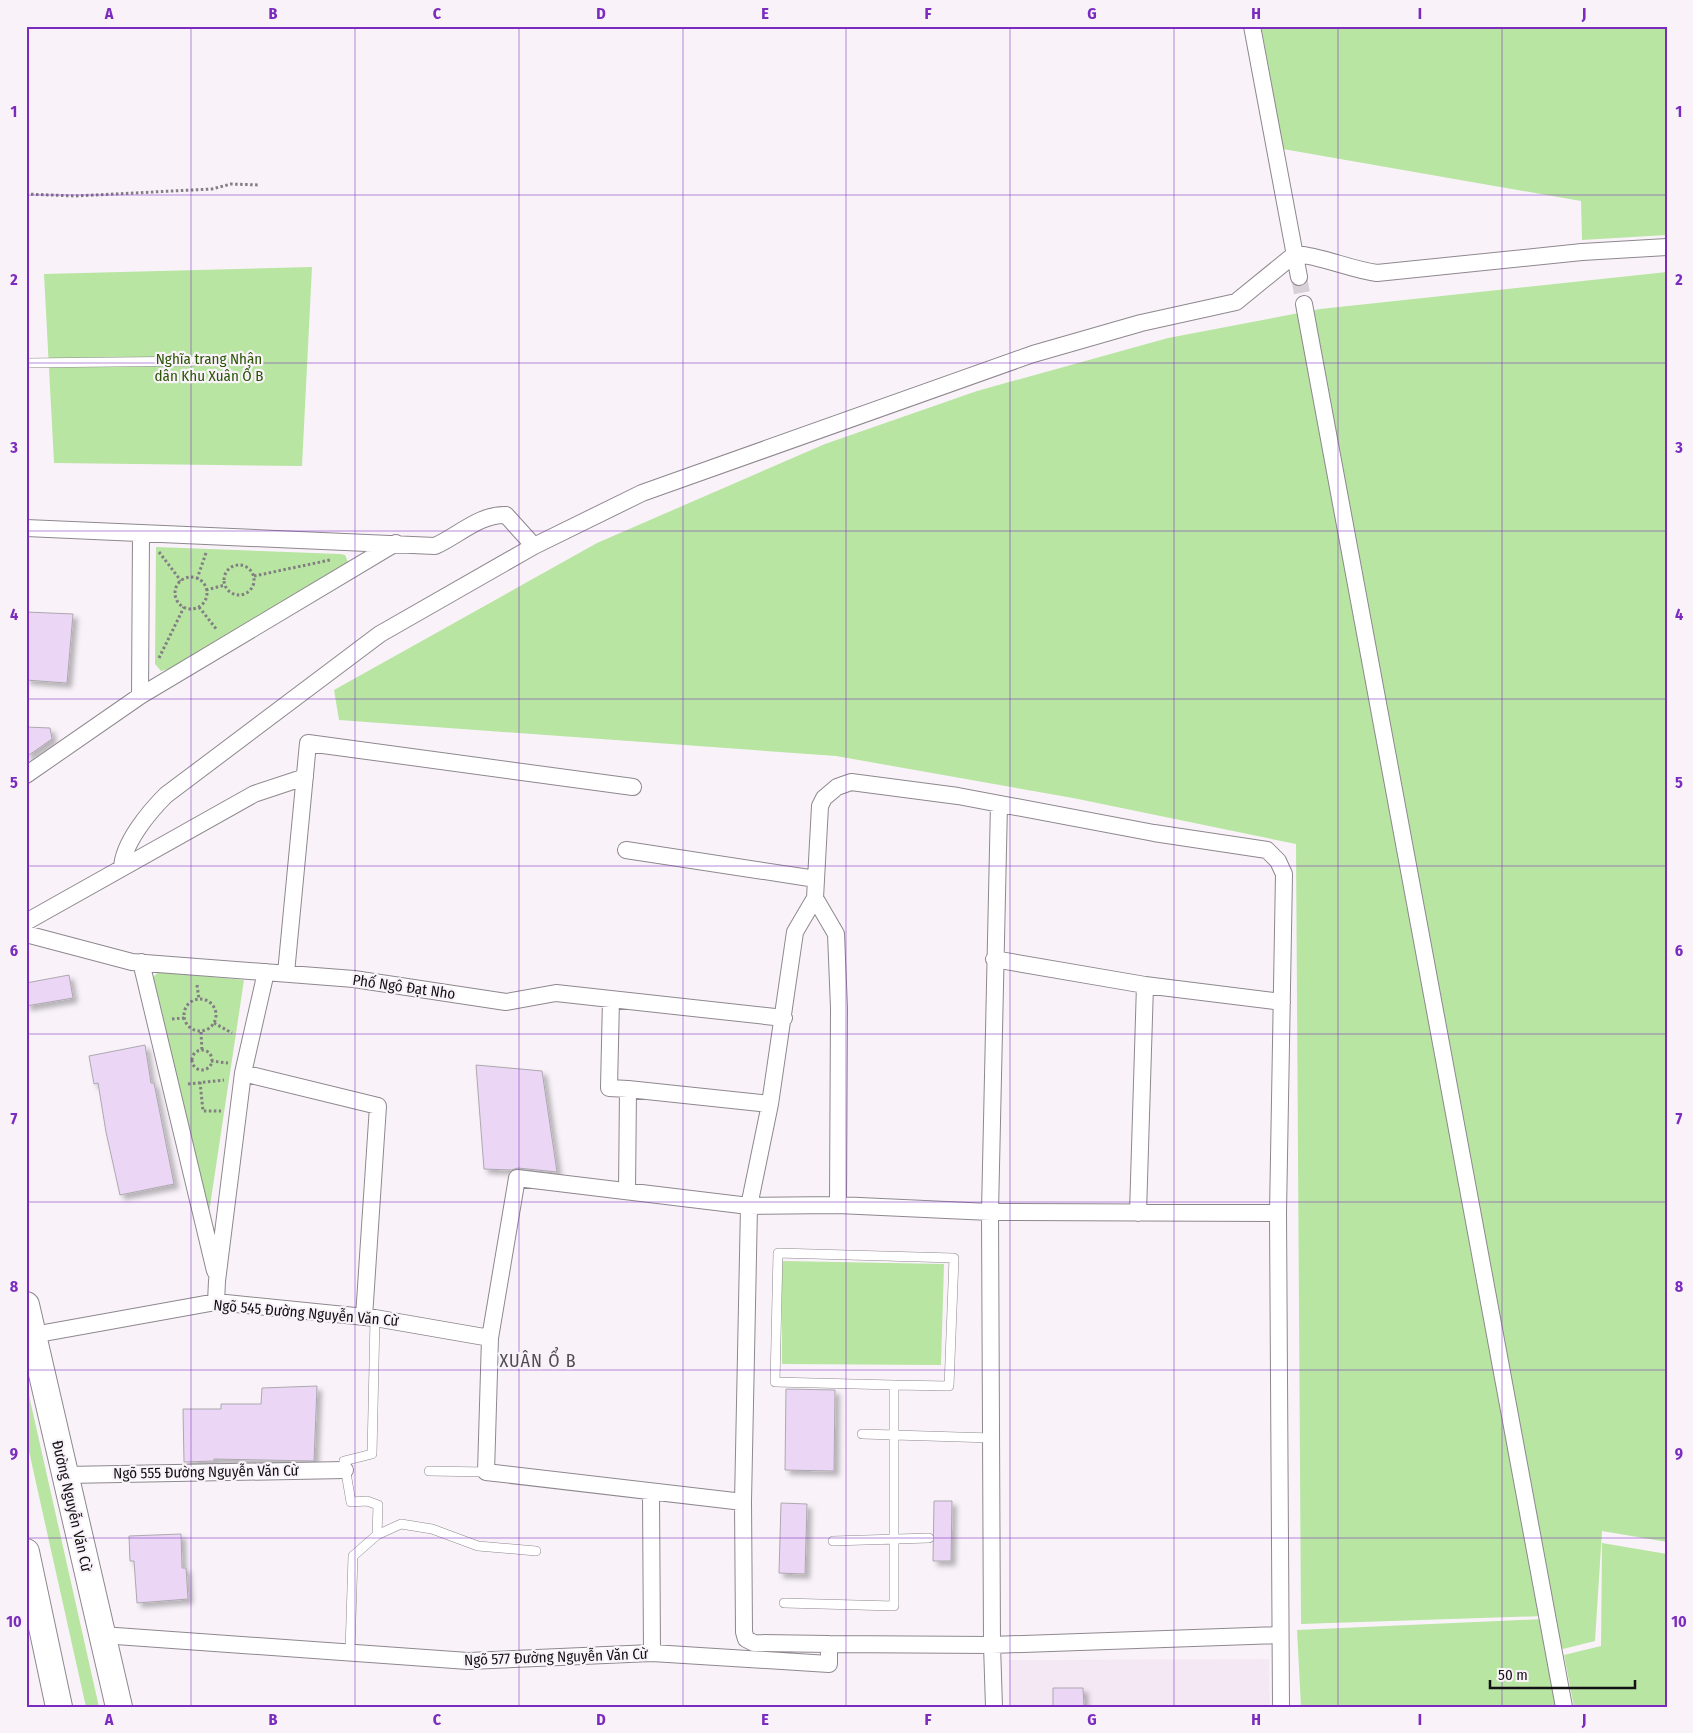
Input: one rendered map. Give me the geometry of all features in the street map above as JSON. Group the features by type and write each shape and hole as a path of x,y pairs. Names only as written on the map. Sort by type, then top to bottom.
{"main road":[{"name":"Đường Nguyễn Văn Cừ","path":"28,1317 118,1707"},
{"path":"26,1552 59,1707"}],"street":[{"path":"1252,26 1299,277"},
{"path":"122,868 123,861 138,829 166,795 380,634 534,546 642,494 1034,354 1141,324 1236,302 1294,254 1305,255 1354,270 1377,273 1582,252 1667,247"},
{"path":"1304,304 1564,1707"},
{"path":"26,528 147,540 396,543 435,546 454,537 477,522 495,515 506,515 534,546"},
{"path":"140,696 147,540"},
{"path":"26,775 140,696 396,543"},
{"path":"286,973 308,743 633,787"},
{"path":"26,922 254,794 305,777"},
{"path":"1279,1635 992,1645 754,1643 746,1639 744,1632 743,1502 749,1206 770,1104 795,932 815,898 820,806 824,798 837,787 852,782 999,804 1154,833 1267,850 1271,853 1284,874 1278,1214 1279,1635 1281,1707"},
{"path":"994,1707 990,1212 994,959 999,804"},
{"path":"626,850 816,879"},
{"path":"815,898 836,934 839,1008 838,1205"},
{"name":"Phố Ngô Đạt Nho","path":"26,934 132,962 354,979 506,1002 556,993 784,1018"},
{"path":"994,959 1145,985 1282,1002"},
{"path":"141,962 217,1281"},
{"path":"216,1302 243,1072 266,972"},
{"path":"1138,1213 1145,985"},
{"path":"610,999 609,1088 770,1104"},
{"path":"243,1072 378,1106 369,1317"},
{"path":"627,1191 628,1089"},
{"path":"743,1502 486,1472 490,1338 517,1178 749,1206 838,1205 990,1212 1278,1214"},
{"name":"Ngõ 545 Đường Nguyễn Văn Cừ","path":"28,1317 216,1302 369,1317 490,1338"},
{"name":"Ngõ 555 Đường Nguyễn Văn Cừ","path":"66,1475 346,1470"},
{"path":"651,1492 652,1653"},
{"name":"Ngõ 577 Đường Nguyễn Văn Cừ","path":"102,1635 350,1651 468,1661 652,1653 829,1664 829,1644"}],"lane":[{"path":"26,363 204,361"},
{"path":"778,1253 954,1258 950,1386 894,1385 775,1382 778,1253"},
{"path":"369,1317 372,1454 344,1461 351,1502 367,1501 378,1505 377,1536"},
{"path":"784,1603 894,1606 894,1385"},
{"path":"862,1434 992,1438"},
{"path":"429,1471 486,1472"},
{"path":"350,1651 353,1556 377,1536 401,1524 432,1529 478,1546 536,1550"},
{"path":"833,1541 929,1538"}],"path":[{"path":"26,194 75,196 212,188 230,184 259,185"},
{"path":"147,540 182,581"},
{"path":"197,579 208,547"},
{"path":"254,576 336,559"},
{"path":"233,566 248,567 254,576 252,589 243,595 233,594 225,585 226,572 233,566"},
{"path":"189,577 197,579 203,583 206,597 198,607 191,609 184,607 175,596 177,586 189,577"},
{"path":"206,590 225,585"},
{"path":"157,662 184,607"},
{"path":"198,607 218,630"},
{"path":"197,978 199,999"},
{"path":"199,999 208,1001 216,1012 214,1023 201,1032 195,1031 186,1025 184,1014 187,1005 199,999"},
{"path":"214,1023 232,1033"},
{"path":"201,1032 202,1051"},
{"path":"202,1051 193,1056 194,1065 198,1069 204,1069 211,1061"},
{"path":"202,1051 209,1054 211,1061"},
{"path":"211,1061 228,1063"},
{"path":"185,1084 226,1080"},
{"path":"200,1082 202,1111 222,1111"}],"shaded area":[{"path":"1269,1659 1270,1707 1009,1707 1009,1660"}],"green space":[{"path":"1261,26 1667,26 1667,235 1582,240 1581,201 1283,149"},
{"name":"Nghĩa trang Nhân dân Khu Xuân Ổ B","path":"312,267 302,466 54,463 44,274"},
{"path":"1667,272 1667,1542 1602,1531 1595,1641 1563,1649 1544,1616 1301,1624 1296,844 1073,798 836,756 339,720 334,690 597,543 825,444 977,391 1168,338 1320,309"},
{"path":"156,547 340,554 345,555 348,562 169,669 161,671 155,664"},
{"path":"158,972 244,980 207,1226 151,980"},
{"path":"782,1261 944,1264 941,1365 782,1364"},
{"path":"26,1382 99,1707 86,1707 26,1438"},
{"path":"1602,1543 1667,1554 1667,1707 1574,1707 1564,1655 1601,1646"},
{"path":"1544,1619 1560,1707 1301,1707 1297,1630"}],"building":[{"path":"26,612 73,614 67,683 26,680"},
{"path":"26,727 50,728 52,739 26,757"},
{"path":"69,975 73,998 26,1006 26,983"},
{"path":"145,1045 151,1083 154,1083 174,1184 120,1195 106,1132 98,1083 94,1084 89,1056"},
{"path":"476,1065 542,1071 557,1172 518,1168 511,1170 484,1169"},
{"path":"317,1386 314,1461 214,1459 214,1461 184,1462 183,1409 221,1409 221,1404 261,1404 262,1388"},
{"path":"786,1389 835,1390 834,1471 785,1470"},
{"path":"934,1501 952,1501 951,1561 933,1561"},
{"path":"781,1503 807,1504 805,1574 779,1573"},
{"path":"181,1534 182,1568 186,1568 188,1599 137,1603 134,1561 130,1561 129,1536"},
{"path":"1053,1688 1083,1688 1084,1707 1053,1707"}],"tunnel":[{"path":"1299,277 1304,304"}],"district":[{"name":"XUÂN Ổ B","path":"538,1361"}]}
